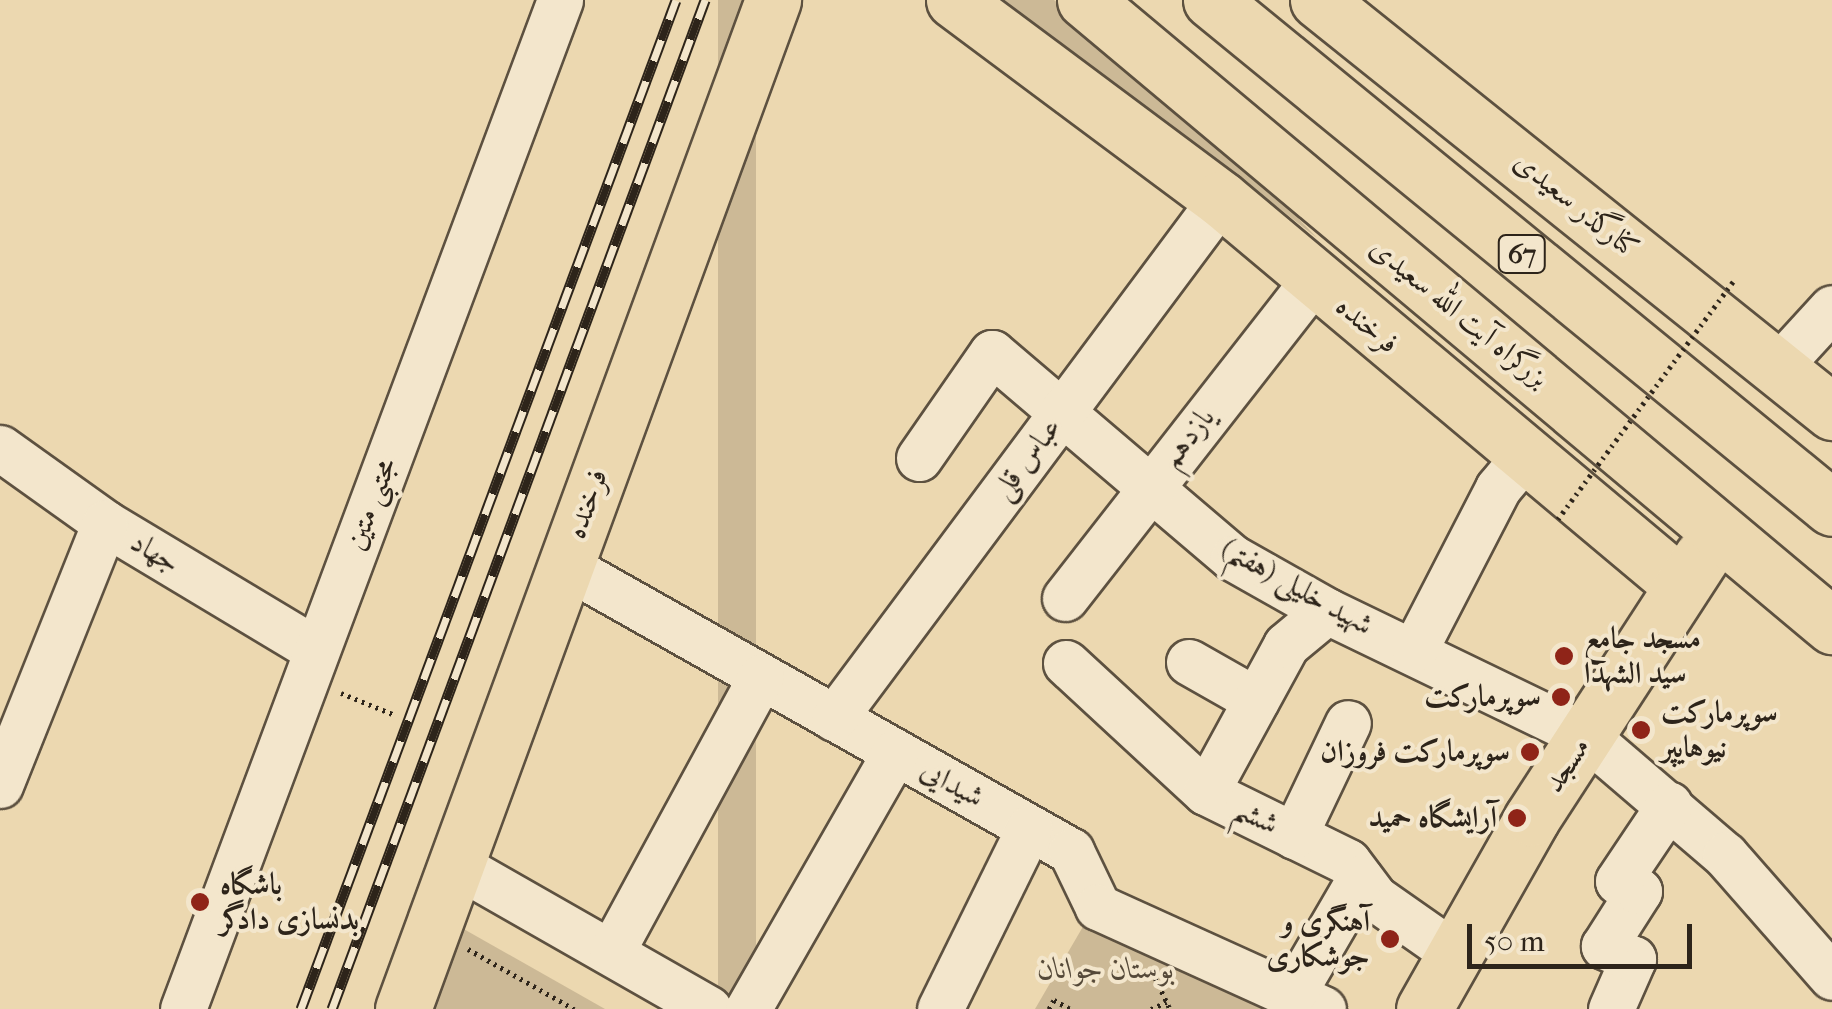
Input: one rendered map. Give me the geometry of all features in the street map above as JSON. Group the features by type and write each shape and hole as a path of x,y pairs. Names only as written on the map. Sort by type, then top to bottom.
{"main road":[{"name":"فرخنده","path":"402,1009 773,0"},
{"name":"فرخنده","path":"954,0 1220,200 1680,584"},
{"name":"بزرگراه آیت الله سعیدی","path":"1086,0 1334,212 1723,530 1832,626"},
{"name":"67","path":"1211,0 1832,508"},
{"name":"کنارگذر سعیدی","path":"1331,4 1832,412"},
{"name":"مسجد","path":"1424,1009 1680,584 1723,530"}],"street":[{"name":"مجتبی متین","path":"183,1009 560,0"},
{"name":"عباس قلی","path":"834,718 1220,200"},
{"name":"یازدهم","path":"1065,598 1314,280"},
{"path":"1777,368 1832,308"},
{"name":"شهید خلیلی (هفتم)","path":"919,458 992,353 1233,558 1327,611 1415,649 1586,736 1725,855 1832,976"},
{"name":"جهاد","path":"0,448 310,664"},
{"path":"1415,649 1498,488 1524,456"},
{"path":"0,786 105,523"},
{"name":"شیدایی","path":"564,565 1070,851 1098,907 1307,1002"},
{"path":"1206,792 1286,645 1327,611"},
{"path":"1188,662 1256,700"},
{"name":"ششم","path":"1066,663 1206,792 1348,862 1375,898 1456,954"},
{"path":"612,951 760,677"},
{"path":"1294,836 1348,723"},
{"path":"748,1009 895,752"},
{"path":"1611,1009 1633,959 1604,946 1639,892 1618,882 1669,805"},
{"path":"940,1009 1030,828"},
{"path":"455,864 709,1009"},
{"path":"1307,1002 1360,878"}],"path":[{"path":"1558,519 1735,279"},
{"path":"310,664 395,715"},
{"path":"452,940 574,1009"},
{"path":"1049,1009 1054,1000 1070,1009"},
{"path":"1152,1009 1167,1002"}],"green space":[{"path":"718,0 756,0 756,1009 718,1009"},
{"path":"985,0 1054,0 1214,130 1317,238 1198,145 1191,152"},
{"name":"بوستان جوانان","path":"1088,918 1281,1009 1035,1009"},
{"path":"446,919 605,1009 413,1009"}],"railway":[{"path":"301,1009 676,0"},
{"path":"332,1009 705,0"}],"place":[{"name":"مسجد جامع سید الشهدا","path":"1564,656"},
{"name":"سوپرمارکت","path":"1561,697"},
{"name":"سوپرمارکت نیوهایپر","path":"1641,730"},
{"name":"سوپرمارکت فروزان","path":"1530,752"},
{"name":"آرایشگاه حمید","path":"1517,818"},
{"name":"باشگاه بدنسازی دادگر","path":"200,902"},
{"name":"آهنگری و جوشکاری","path":"1390,939"}]}
